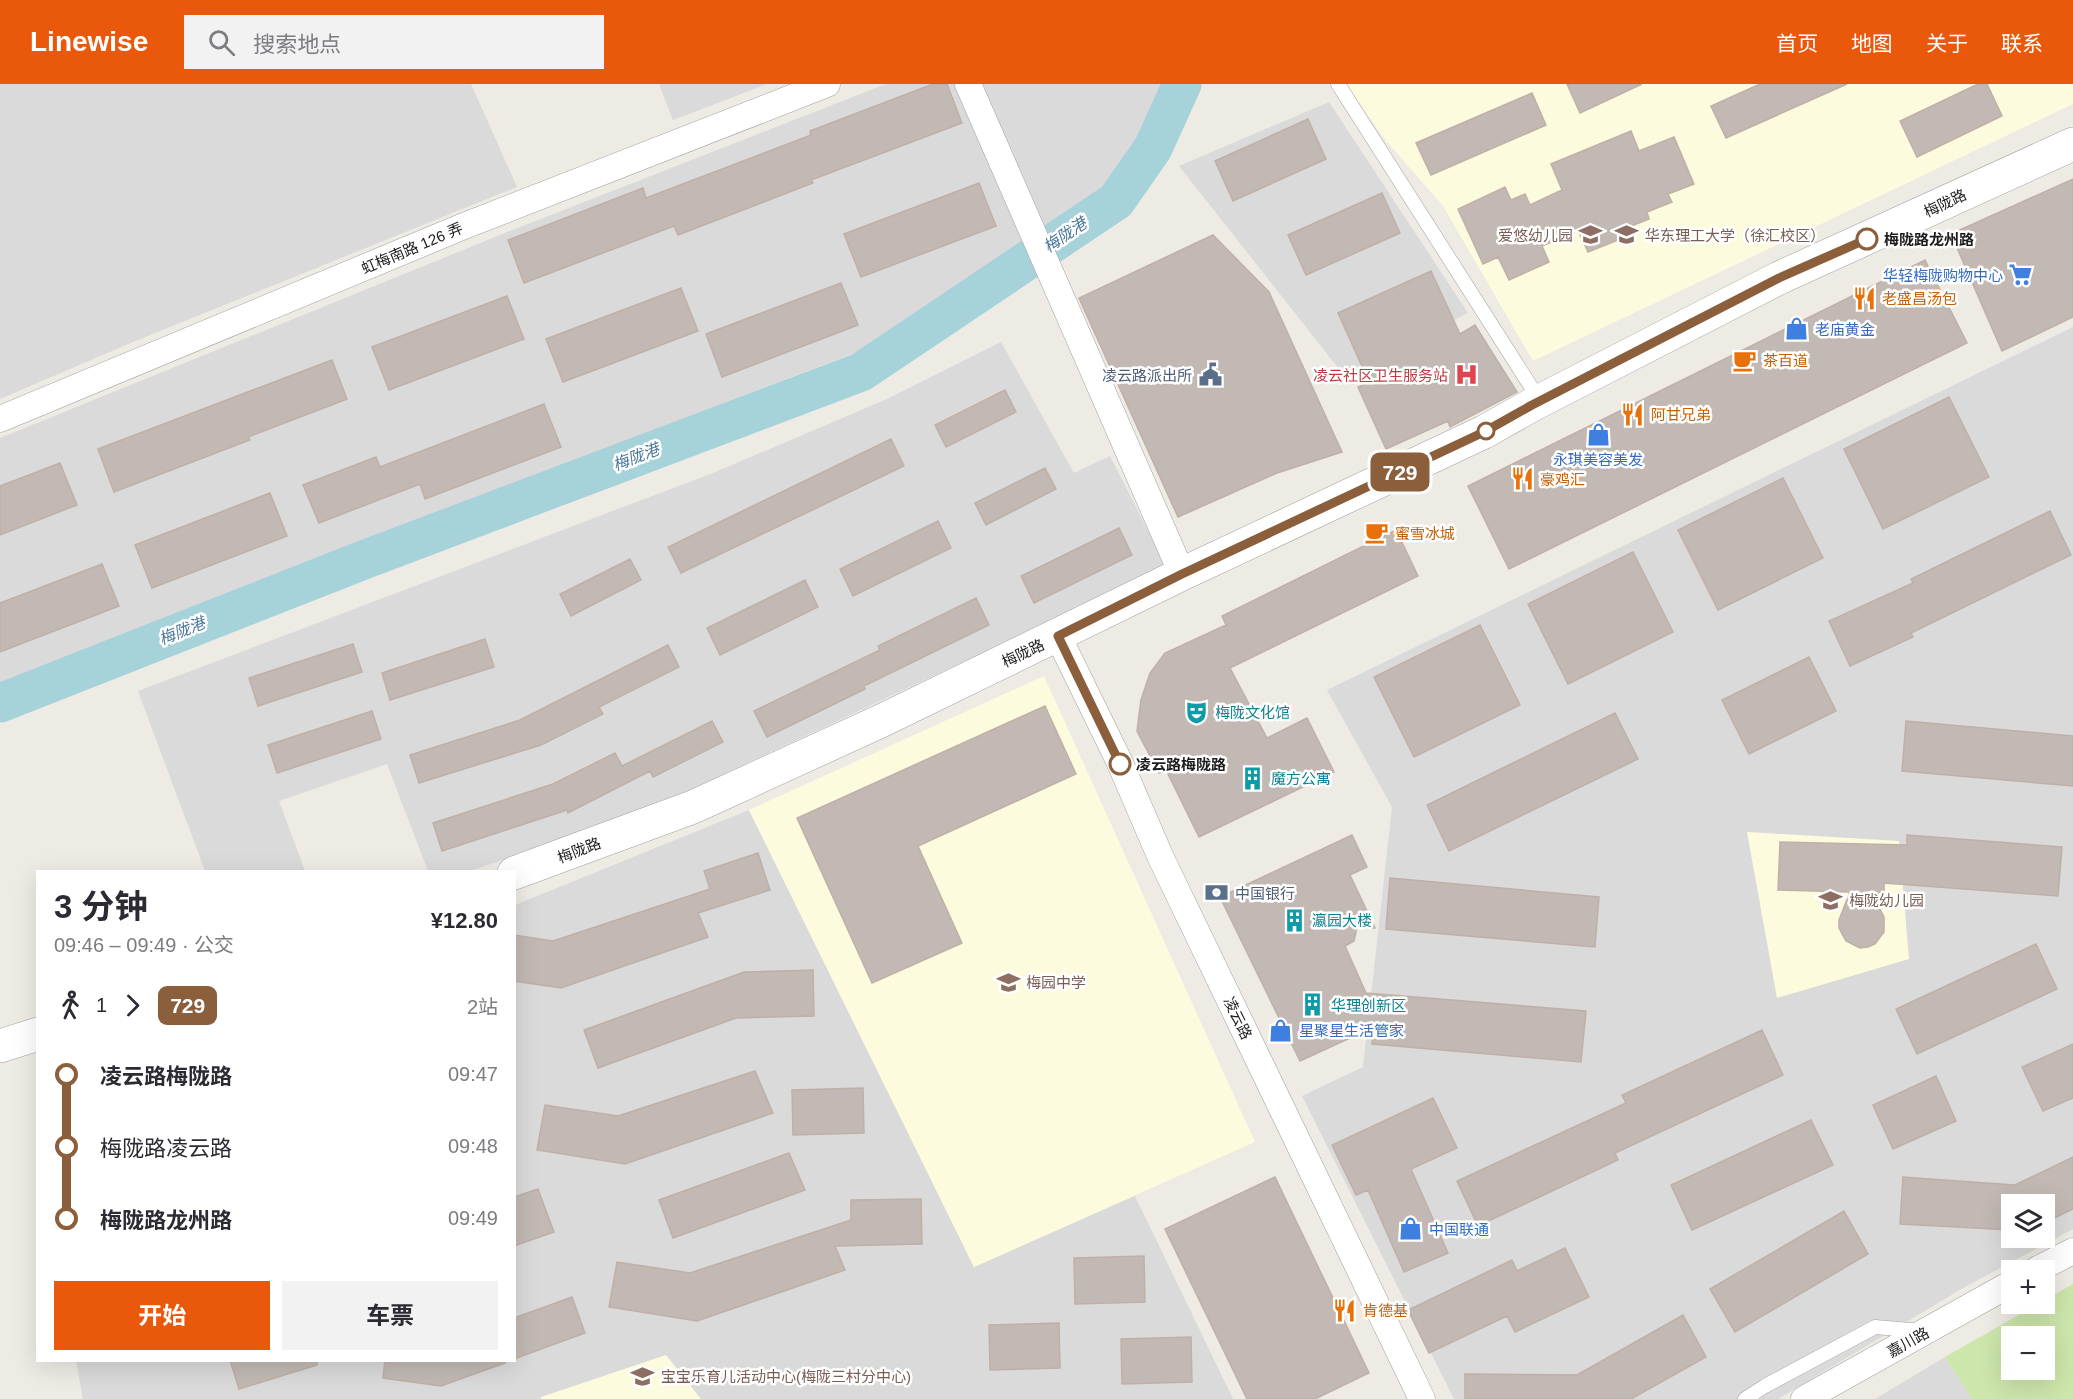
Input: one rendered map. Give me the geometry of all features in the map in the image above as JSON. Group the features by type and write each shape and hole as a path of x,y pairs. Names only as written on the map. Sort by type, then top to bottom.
{"street":[{"name":"虹梅南路 126 弄","path":"0,419 464,226 827,84"},
{"path":"968,84 1182,574"},
{"name":"梅陇路","path":"516,872 693,807 1058,636 1182,574 1484,432 1540,400 1779,278 2073,144"},
{"name":"凌云路","path":"1058,636 1120,764 1161,858 1422,1399"},
{"path":"0,1046 36,1035"},
{"path":"2055,1260 2073,1251"},
{"name":"嘉川路","path":"1804,1399 2001,1289"}],"lane":[{"path":"1338,84 1540,400"},
{"path":"1745,1399 1875,1327 1927,1331"}],"shaded area":[{"path":"0,84 471,84 517,187 133,342 0,399"},
{"path":"659,84 767,84 673,120"},
{"path":"886,84 1164,84 1141,135 1105,189 862,350 0,686 0,438 500,235"},
{"name":"华东理工大学（徐汇校区）","path":"1346,84 2073,84 2073,104 1533,361 1443,206 1383,137"},
{"path":"1329,102 1468,313 1343,374 1179,166"},
{"path":"2073,327 2073,1229 2055,1239 2055,1194 2001,1194 2001,1248 2038,1248 2015,1260 2001,1260 2001,1268 1778,1399 1454,1399 1302,1096 1363,1067 1392,807 1327,690"},
{"path":"1001,342 1074,473 1110,456 1165,564 1042,625 679,795 618,821 473,870 428,870 387,764 279,801 305,870 205,870 138,691 713,473 887,399"},
{"name":"梅园中学","path":"1044,676 1255,1142 974,1267 749,810"},
{"path":"749,810 974,1267 1135,1196 1233,1399 83,1399 76,1362 516,1362 516,905"},
{"name":"梅陇幼儿园","path":"1747,832 1899,841 1909,959 1777,998"},
{"name":"宝宝乐育儿活动中心(梅陇三村分中心)","path":"666,1355 701,1399 541,1399 541,1397"},
{"path":"1945,1357 1972,1399 1875,1399"}],"green space":[{"path":"2073,1284 2073,1399 1972,1399 1945,1357 2020,1314 2055,1314 2055,1294"}],"building":[{"path":"933,84 947,84 962,123 811,180 813,183 678,235 674,226 524,283 508,240 643,188 646,198 811,135 810,131"},
{"path":"1567,84 1642,84 1580,113"},
{"path":"1760,84 1847,84 1726,138 1711,106"},
{"path":"1978,84 1987,84 2002,116 1917,157 1900,121"},
{"path":"1532,93 1546,125 1431,175 1416,143"},
{"path":"1308,119 1326,159 1233,201 1215,161"},
{"path":"1631,131 1639,151 1674,137 1694,184 1668,194 1672,202 1647,212 1649,219 1621,230 1623,238 1588,252 1578,230 1542,246 1549,262 1509,280 1498,257 1483,264 1458,209 1505,187 1511,200 1525,194 1530,205 1562,190 1551,164"},
{"name":"华轻梅陇购物中心","path":"2073,179 2073,317 2002,351 1951,234"},
{"path":"979,183 996,226 861,277 844,234"},
{"path":"1382,193 1400,233 1306,275 1288,235"},
{"name":"凌云路派出所","path":"1213,235 1269,292 1342,452 1277,473 1178,517 1079,298"},
{"path":"1925,260 1967,343 1509,569 1468,486"},
{"path":"1431,271 1460,334 1475,325 1517,392 1450,427 1448,421 1386,449 1358,387 1369,382 1338,313"},
{"path":"841,283 858,325 722,377 706,334"},
{"path":"681,288 698,331 563,382 546,339"},
{"path":"507,296 524,339 389,390 372,347"},
{"path":"332,360 347,399 248,437 250,440 114,492 98,449"},
{"path":"1005,390 1016,412 946,447 935,425"},
{"path":"1949,397 1989,477 1883,529 1844,449"},
{"path":"544,404 561,447 425,499 420,484 319,523 303,485 376,457 380,467"},
{"path":"891,439 904,466 681,573 668,547"},
{"path":"60,463 77,505 0,535 0,486"},
{"path":"1045,468 1056,489 986,525 975,503"},
{"path":"1783,478 1823,558 1718,610 1678,530"},
{"path":"270,493 287,536 152,588 135,545"},
{"path":"2050,511 2071,555 1911,633 1913,637 1850,666 1829,621 1913,583 1911,579"},
{"path":"938,521 951,548 853,596 840,569"},
{"path":"1119,528 1132,555 1034,603 1021,576"},
{"path":"1396,530 1418,576 1230,668 1267,738 1307,718 1334,772 1199,837 1166,770 1159,773 1137,731 1141,700 1150,673 1165,653 1226,625 1222,616"},
{"path":"1633,552 1673,632 1568,684 1528,604"},
{"path":"630,559 641,580 571,616 560,594"},
{"path":"102,564 119,606 0,652 0,603"},
{"path":"805,580 818,607 720,655 707,628"},
{"path":"976,598 989,625 864,686 865,689 767,737 754,711 880,650 878,646"},
{"path":"1480,625 1520,705 1414,757 1374,677"},
{"path":"485,639 494,667 390,700 382,673"},
{"path":"353,644 362,672 258,706 249,678"},
{"path":"668,645 679,667 599,707 603,714 541,745 419,783 410,755 520,720"},
{"path":"1809,657 1836,711 1749,754 1722,700"},
{"path":"1045,706 1076,774 918,846 962,943 872,983 797,818"},
{"path":"372,711 381,739 277,773 268,745"},
{"path":"1615,713 1638,759 1449,851 1427,805"},
{"path":"712,721 723,742 653,777 650,771 568,813 567,810 442,851 433,823 553,784 615,753 622,766"},
{"path":"1906,721 2073,736 2073,786 1902,771"},
{"path":"1352,835 1367,867 1350,875 1375,928 1357,927 1354,941 1345,946 1366,993 1586,1011 1581,1062 1372,1044 1374,1027 1300,1061 1220,897"},
{"path":"1907,835 2062,847 2058,896 1884,883 1884,893 1871,892 1884,917 1884,932 1875,944 1860,948 1846,941 1839,928 1839,920 1850,892 1778,890 1780,842 1907,845"},
{"path":"758,853 770,890 698,913 708,937 561,988 516,981 516,935 553,941 710,889 704,871"},
{"path":"1390,878 1599,897 1595,947 1386,929"},
{"path":"2036,944 2057,989 1917,1054 1896,1009"},
{"path":"813,970 814,1016 736,1018 598,1068 584,1030 744,972"},
{"path":"1762,1030 1783,1075 1615,1153 1618,1160 1478,1226 1457,1181 1626,1103 1622,1095"},
{"path":"2073,1044 2073,1098 2043,1111 2022,1067"},
{"path":"755,1071 773,1113 625,1164 537,1150 545,1105 618,1116"},
{"path":"1936,1076 1956,1121 1893,1149 1873,1105"},
{"path":"863,1088 864,1133 793,1135 792,1090"},
{"path":"1433,1098 1457,1148 1411,1169 1448,1253 1404,1272 1368,1190 1356,1195 1332,1145"},
{"path":"1811,1120 1833,1165 1692,1230 1671,1185"},
{"path":"789,1153 805,1190 673,1238 659,1200"},
{"path":"2073,1157 2073,1209 2055,1218 2055,1194 2001,1194 2001,1229 1900,1224 1903,1177 2015,1185"},
{"path":"1275,1177 1369,1373 1315,1399 1247,1399 1165,1229"},
{"path":"538,1189 554,1232 516,1245 516,1196"},
{"path":"921,1199 922,1244 835,1246 845,1270 697,1321 609,1307 617,1262 690,1273 851,1220 851,1200"},
{"path":"1844,1211 1868,1254 1735,1332 1710,1289"},
{"path":"1565,1248 1589,1297 1515,1332 1507,1316 1429,1353 1408,1310 1512,1260 1517,1271"},
{"path":"1144,1256 1145,1302 1075,1304 1074,1258"},
{"path":"572,1297 585,1333 516,1358 516,1317"},
{"path":"1683,1315 1706,1357 1631,1399 1465,1399 1465,1374 1577,1375"},
{"path":"1059,1323 1060,1368 990,1370 989,1325"},
{"path":"1191,1337 1192,1382 1122,1384 1121,1339"},
{"path":"231,1362 317,1362 317,1365 239,1389"},
{"path":"385,1362 505,1363 441,1386 383,1378"}],"waterway":[{"name":"梅陇港","path":"0,703 366,559 861,372 1116,201 1153,148 1182,84"}],"bus line":[{"name":"729","path":"1120,764 1058,636 1182,574 1484,432 1779,278 1867,239"}],"place":[{"name":"爱悠幼儿园","path":"1591,235"},
{"name":"华东理工大学（徐汇校区）","path":"1627,235"},
{"name":"梅陇路龙州路","path":"1867,239"},
{"name":"华轻梅陇购物中心","path":"2021,275"},
{"name":"老盛昌汤包","path":"1864,298"},
{"name":"老庙黄金","path":"1797,329"},
{"name":"茶百道","path":"1745,360"},
{"name":"凌云路派出所","path":"1210,375"},
{"name":"凌云社区卫生服务站","path":"1466,375"},
{"name":"阿甘兄弟","path":"1633,414"},
{"name":"永琪美容美发","path":"1598,435"},
{"name":"豪鸡汇","path":"1522,479"},
{"name":"蜜雪冰城","path":"1377,533"},
{"name":"梅陇文化馆","path":"1197,712"},
{"name":"凌云路梅陇路","path":"1120,764"},
{"name":"魔方公寓","path":"1253,778"},
{"name":"中国银行","path":"1217,893"},
{"name":"梅陇幼儿园","path":"1831,900"},
{"name":"瀛园大楼","path":"1294,920"},
{"name":"梅园中学","path":"1008,982"},
{"name":"华理创新区","path":"1313,1005"},
{"name":"星聚星生活管家","path":"1281,1030"},
{"name":"中国联通","path":"1411,1229"},
{"name":"肯德基","path":"1345,1310"},
{"name":"宝宝乐育儿活动中心(梅陇三村分中心)","path":"643,1376"}]}
